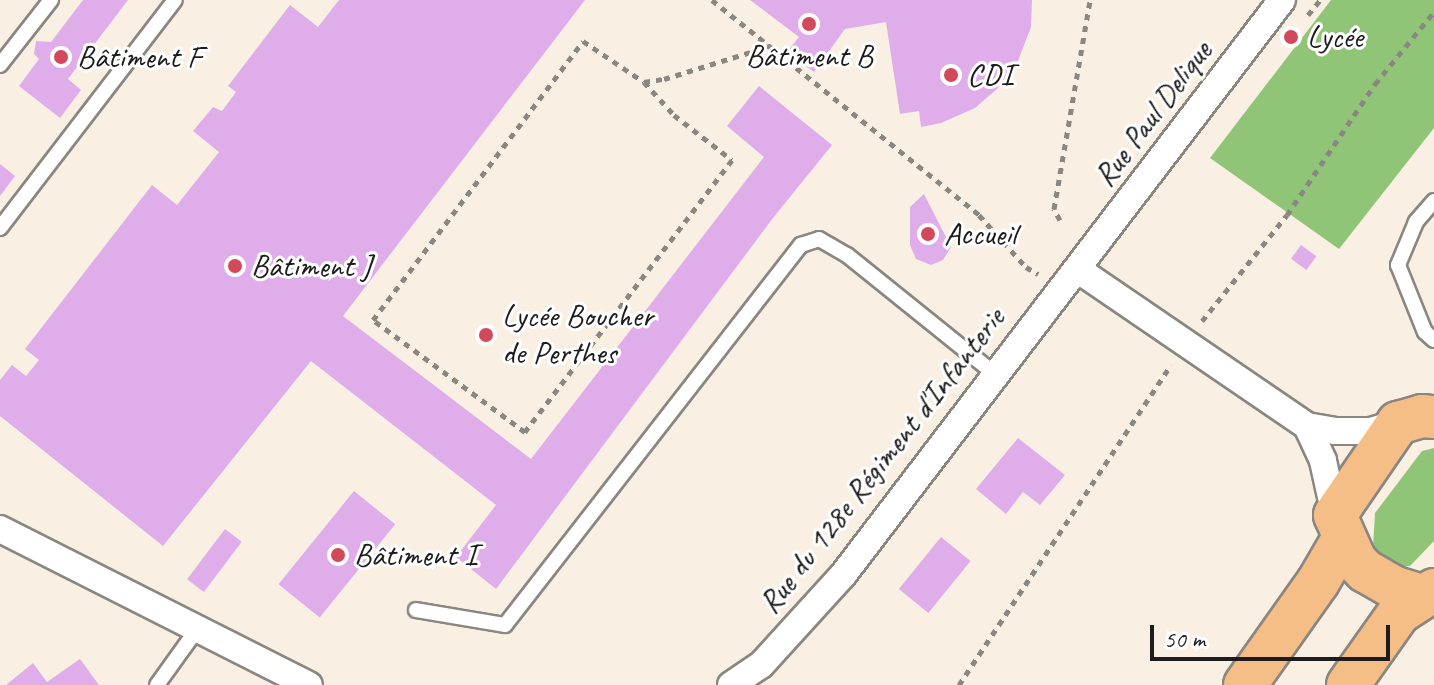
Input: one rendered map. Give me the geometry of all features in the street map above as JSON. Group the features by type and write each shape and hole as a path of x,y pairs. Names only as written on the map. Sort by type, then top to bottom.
{"main road":[{"path":"1245,685 1318,582 1339,527 1422,414"},
{"path":"1339,527 1365,571 1395,588 1428,593"},
{"path":"1348,685 1399,613 1428,593"}],"street":[{"name":"Rue Paul Delique","path":"1069,279 1282,0"},
{"path":"1069,279 1185,343 1307,426 1335,431 1371,431 1422,414"},
{"name":"Rue du 128e Régiment d'Infanterie","path":"731,685 761,665 843,575 1069,279"},
{"path":"1307,426 1323,461 1339,527"},
{"path":"0,529 309,685"}],"lane":[{"path":"0,65 51,0"},
{"path":"0,228 175,0"},
{"path":"1434,201 1416,222 1398,265 1425,332 1434,340"},
{"path":"416,610 505,625 801,245 819,239 847,255 996,375"},
{"path":"157,685 198,628"}],"path":[{"path":"712,0 979,215 1026,267 1069,279"},
{"path":"1060,220 1054,209 1090,0"},
{"path":"959,685 1185,343 1287,215 1375,84 1434,12"},
{"path":"644,82 674,115 732,160 525,432 373,320 583,41 644,82 664,79 770,46"}],"green space":[{"path":"1331,0 1434,0 1434,128 1339,249 1210,158"},
{"path":"1434,448 1434,541 1410,566 1394,567 1383,561 1373,547 1375,513 1422,451"}],"building":[{"name":"Bâtiment F","path":"83,0 128,0 68,79 81,90 60,118 19,86 39,59 34,54 36,41 51,42"},
{"name":"Bâtiment J","path":"339,0 585,0 343,316 531,459 764,157 727,126 759,86 832,145 773,218 496,589 456,557 496,505 311,361 163,546 0,416 0,380 12,365 26,376 39,360 25,349 152,185 177,205 219,152 193,131 213,107 222,111 236,92 228,86 290,5 318,27"},
{"name":"CDI","path":"750,0 1032,0 1031,27 1018,61 997,89 975,108 941,123 921,127 919,111 900,114 886,22 845,29 814,72 787,52 799,37"},
{"path":"0,164 15,176 0,196"},
{"name":"Accueil","path":"924,194 951,247 943,260 931,265 916,259 910,245 910,207"},
{"path":"1301,245 1316,256 1306,270 1291,259"},
{"path":"1018,438 1065,475 1040,505 1023,492 1006,514 976,489"},
{"name":"Bâtiment I","path":"354,491 395,524 320,618 278,584"},
{"path":"225,529 242,542 204,592 187,579"},
{"path":"941,537 971,561 928,613 899,589"},
{"path":"80,659 99,685 6,685 33,663 47,682"}],"place":[{"name":"Bâtiment B","path":"809,24"},
{"name":"Lycée","path":"1291,37"},
{"name":"Bâtiment F","path":"61,57"},
{"name":"CDI","path":"951,75"},
{"name":"Accueil","path":"928,234"},
{"name":"Bâtiment J","path":"235,266"},
{"name":"Lycée Boucher de Perthes","path":"486,335"},
{"name":"Bâtiment I","path":"338,555"}]}
